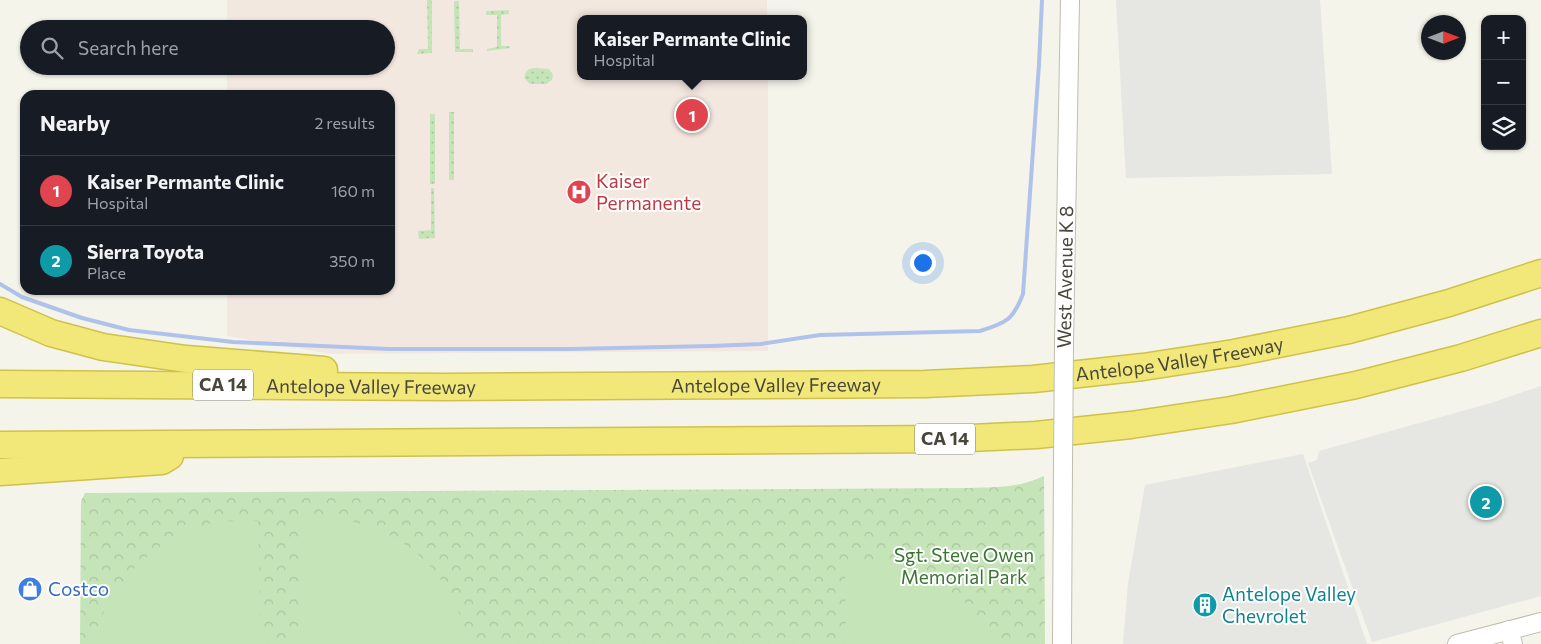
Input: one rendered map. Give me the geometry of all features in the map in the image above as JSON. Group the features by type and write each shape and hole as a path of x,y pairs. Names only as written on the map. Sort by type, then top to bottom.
{"highway":[{"name":"Antelope Valley Freeway","path":"0,384 445,387 925,384 1033,379 1143,367 1234,353 1340,332 1449,303 1541,274"},
{"path":"0,311 51,333 102,347 186,359 394,376 445,387"},
{"name":"CA 14","path":"0,445 949,440 1036,435 1131,425 1240,408 1356,385 1461,358 1541,333"},
{"path":"0,472 162,461 188,444"}],"street":[{"name":"West Avenue K 8","path":"1062,644 1064,343 1070,0"},
{"path":"1457,644 1511,637 1541,622"}],"shaded area":[{"name":"Kaiser Permanente","path":"227,0 767,0 767,15 577,15 577,80 768,80 768,351 332,354 227,336 227,295 395,295 395,90 227,90 227,75 395,75 395,20 227,20"},
{"path":"1116,0 1320,0 1332,174 1126,178"},
{"path":"1541,386 1541,596 1372,642 1308,463 1317,460 1319,451 1491,403"},
{"path":"1303,454 1367,644 1123,644 1128,584 1145,485"}],"green space":[{"path":"427,0 432,0 432,53 417,54 419,49 428,49"},
{"path":"454,1 459,1 460,49 473,49 473,52 455,52"},
{"path":"509,10 509,14 501,15 501,46 510,46 510,48 487,51 487,49 497,47 497,15 486,15 486,11"},
{"path":"529,69 549,69 553,75 552,80 546,84 530,84 524,78"},
{"path":"449,112 454,112 454,180 449,180"},
{"path":"430,114 435,114 435,184 430,184"},
{"path":"431,188 434,188 435,238 419,239 418,231 431,230"},
{"name":"Sgt. Steve Owen Memorial Park","path":"1044,476 1045,644 80,644 81,501 85,493 969,488 1016,485"},
{"path":"301,517 333,518 361,524 387,534 410,548 430,566 446,588 460,614 470,644 301,644"},
{"path":"258,521 261,644 93,644 100,621 109,602 131,572 159,547 175,537 213,523"},
{"path":"845,562 893,563 907,567 930,578 953,592 973,610 996,644 846,644"}],"waterway":[{"path":"0,284 22,297 82,318 129,330 233,342 389,349 570,349 761,344 820,335 980,331 996,326 1012,315 1023,294 1042,0"}],"place":[{"name":"Kaiser Permante Clinic","path":"692,115"},
{"name":"Kaiser Permanente","path":"579,192"},
{"name":"Sierra Toyota","path":"1486,502"},
{"name":"Costco","path":"30,589"},
{"name":"Antelope Valley Chevrolet","path":"1205,605"}]}
